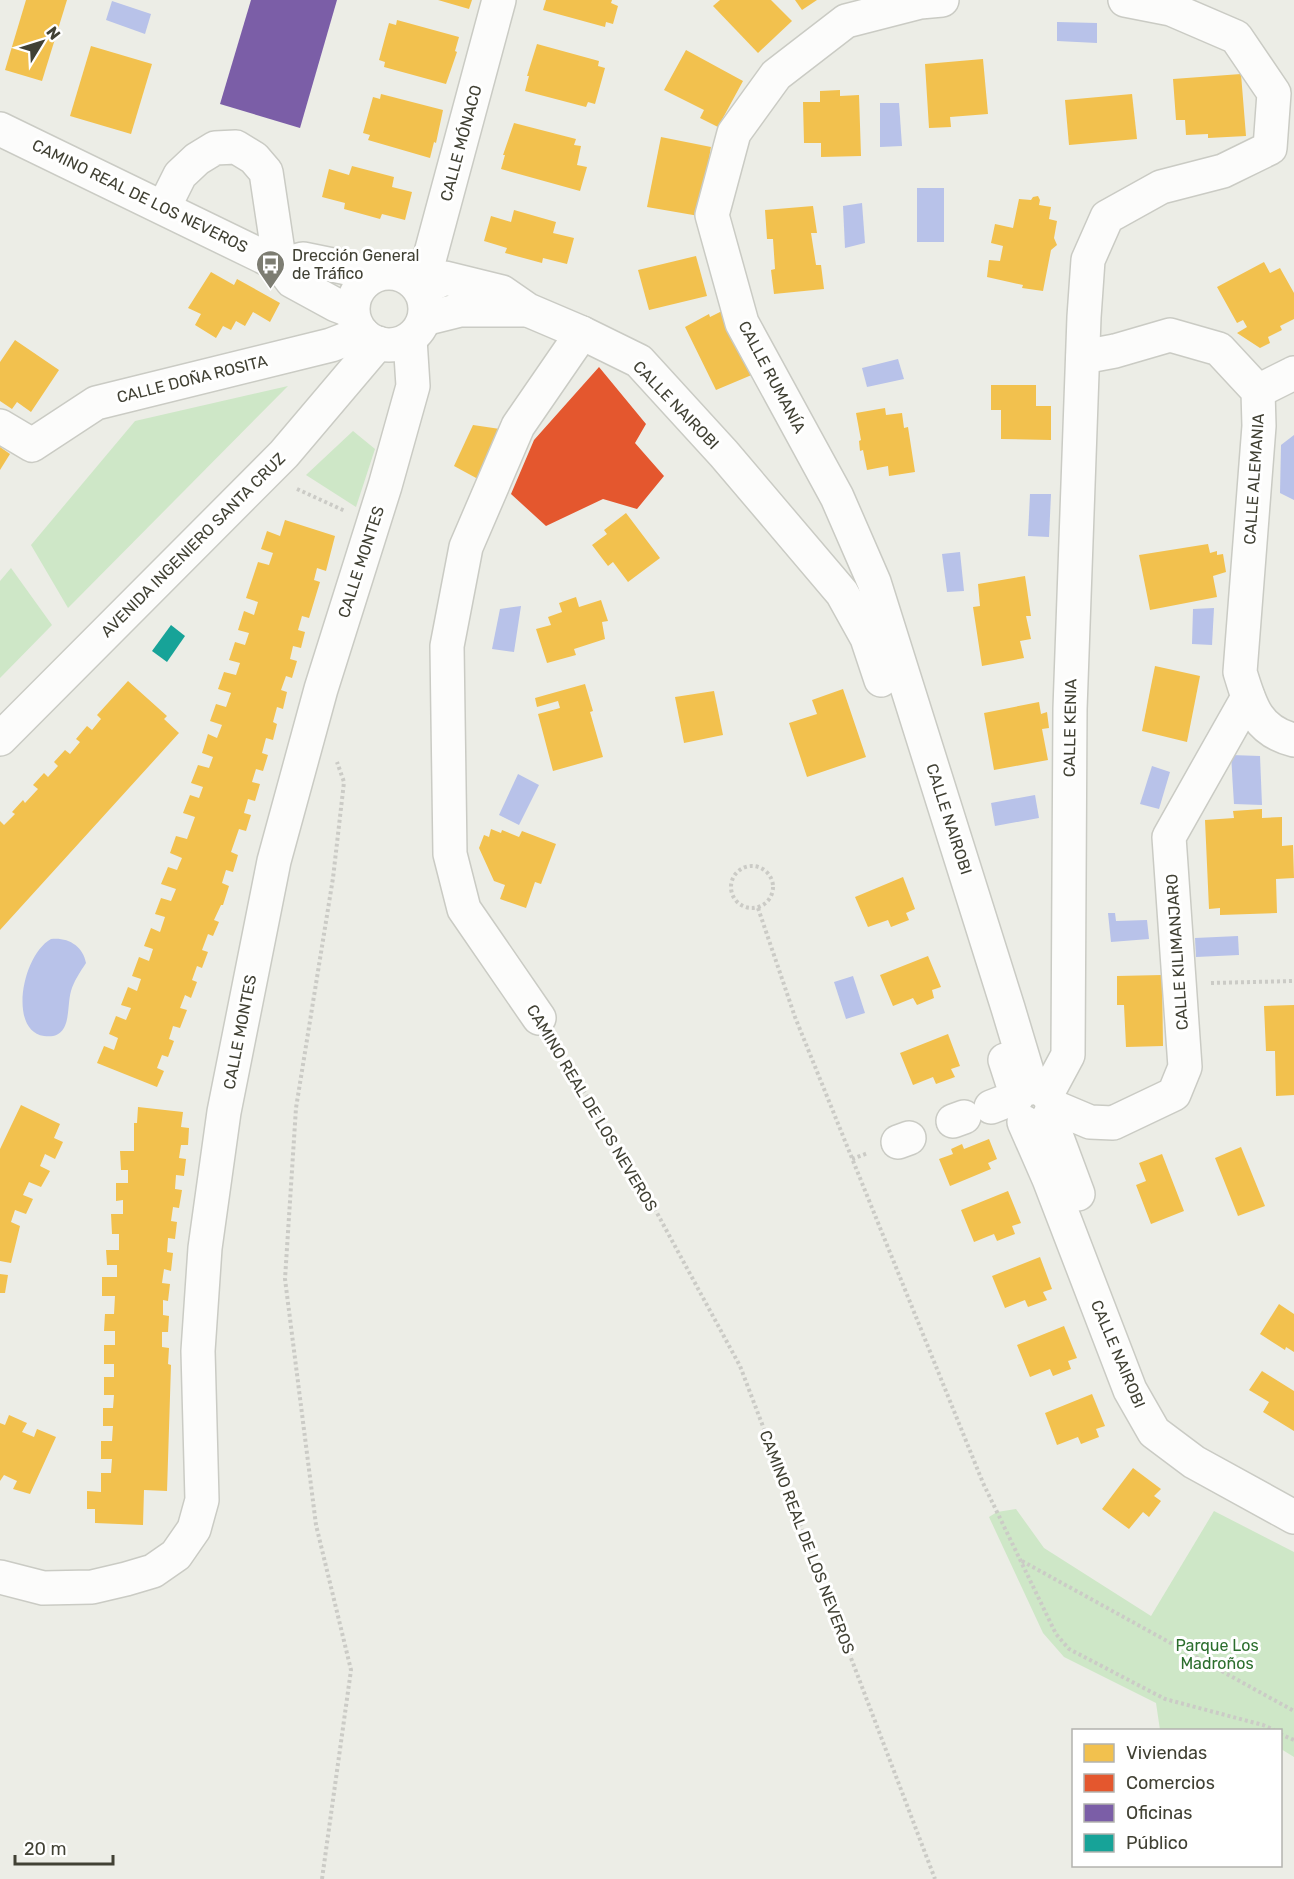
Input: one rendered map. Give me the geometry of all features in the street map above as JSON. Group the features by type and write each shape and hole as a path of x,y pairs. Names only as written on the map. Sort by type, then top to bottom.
{"street":[{"name":"CALLE MÓNACO","path":"417,307 499,0"},
{"name":"CALLE RUMANÍA","path":"874,582 837,497 742,323 712,215 734,133 776,75 846,21 920,2 942,0"},
{"path":"1083,357 1088,260 1107,217 1161,187 1223,171 1270,148 1274,93 1236,37 1171,9 1125,0"},
{"name":"CAMINO REAL DE LOS NEVEROS","path":"0,129 280,265 292,281 336,305 364,329"},
{"path":"164,207 180,175 197,159 215,148 236,147 254,158 266,172 280,265 303,259 377,274"},
{"path":"389,272 402,274 417,307 400,344 388,345 364,329 353,299 358,288 366,279 389,272"},
{"name":"CALLE NAIROBI","path":"417,307 460,310 528,310 639,361 724,454 842,593 867,638 957,1124 1153,1395 1184,1433 1294,1492"},
{"name":"CALLE MONTES","path":"0,1577 43,1588 92,1587 126,1579 153,1570 176,1555 194,1530 202,1500 198,1351 205,1248 224,1112 274,861 321,689 382,495 413,386 417,307"},
{"name":"CALLE DOÑA ROSITA","path":"0,426 32,445 96,403 331,345 364,329"},
{"name":"AVENIDA INGENIERO SANTA CRUZ","path":"0,739 284,454 364,329"},
{"name":"CAMINO REAL DE LOS NEVEROS","path":"539,1018 464,909 450,854 447,646 466,547 518,426 582,333"},
{"name":"CALLE ALEMANIA","path":"1083,357 1115,351 1170,335 1219,349 1258,391 1259,426 1240,672 1248,697 1263,725 1278,736 1294,740"},
{"name":"CALLE KENIA","path":"957,1124 1068,1055 1070,709 1083,357"},
{"path":"1258,391 1294,373"},
{"path":"842,593 874,582"},
{"name":"CALLE NAIROBI","path":"874,582 1002,987 957,1124"},
{"name":"CALLE KILIMANJARO","path":"957,1124 1113,1123 1174,1094 1185,1066 1169,837 1248,697"},
{"name":"CALLE NAIROBI","path":"957,1124 1048,1179 1130,1390 1154,1431 1194,1462 1294,1517"}],"path":[{"path":"296,488 348,512"},
{"path":"322,1879 351,1670 316,1525 285,1279 296,1108 333,878 344,782 336,761"},
{"path":"760,867 771,878 772,892 765,904 758,908 739,904 731,893 732,880 740,869 760,867"},
{"path":"758,908 795,1017 957,1124 983,1483 1056,1634 1069,1649 1165,1699 1263,1725 1270,1729"},
{"path":"1179,984 1294,981"},
{"name":"CAMINO REAL DE LOS NEVEROS","path":"539,1018 644,1189 740,1366 935,1879"},
{"path":"1021,1561 1294,1711"}],"green space":[{"path":"288,386 68,608 31,545 135,421"},
{"path":"353,431 375,449 356,507 306,475"},
{"path":"11,568 52,625 0,678 0,581"},
{"name":"Parque Los Madroños","path":"1016,1509 1044,1548 1151,1616 1214,1511 1294,1552 1294,1757 1282,1750 1282,1729 1160,1729 1156,1703 1064,1657 1043,1633 989,1517 997,1512"}],"water":[{"path":"112,1 151,14 145,34 106,20"},
{"path":"1057,22 1097,23 1097,43 1057,41"},
{"path":"880,103 899,103 902,146 880,147"},
{"path":"917,188 944,188 944,242 917,242"},
{"path":"862,203 865,243 845,248 843,206"},
{"path":"898,359 904,379 867,387 862,368"},
{"path":"1294,435 1294,500 1280,493 1281,445"},
{"path":"1030,494 1051,494 1049,537 1028,536"},
{"path":"960,552 964,591 947,592 942,554"},
{"path":"521,606 514,652 492,649 500,609"},
{"path":"1214,608 1212,645 1192,644 1193,609"},
{"path":"1231,755 1260,756 1262,805 1234,804"},
{"path":"1152,766 1170,772 1159,809 1140,804"},
{"path":"518,774 539,785 519,825 499,815"},
{"path":"1035,795 1039,818 995,826 991,803"},
{"path":"1108,913 1115,913 1116,921 1147,920 1149,939 1111,942"},
{"path":"1238,936 1239,955 1196,957 1195,938"},
{"path":"51,939 69,941 74,944 82,952 86,963 71,991 64,1028 53,1036 44,1036 33,1031 26,1021 23,992 33,960"},
{"path":"853,976 865,1013 846,1019 834,982"}],"building: Viviendas":[{"path":"26,0 67,0 42,81 5,70"},
{"path":"438,0 472,0 469,9"},
{"path":"546,0 612,0 611,3 618,6 613,24 606,22 605,27 543,10"},
{"path":"720,0 771,0 792,21 758,53 713,6"},
{"path":"795,0 817,0 802,10"},
{"path":"397,20 459,37 455,51 457,52 446,84 384,67 385,62 379,60 389,23 396,25"},
{"path":"537,44 599,61 598,66 605,68 595,104 588,102 586,107 525,91"},
{"path":"91,46 152,64 131,134 70,116"},
{"path":"686,50 743,81 718,127 700,118 704,110 664,90"},
{"path":"983,59 988,114 950,117 951,127 929,128 925,64"},
{"path":"1241,74 1246,136 1208,138 1208,134 1186,135 1185,120 1176,120 1173,79"},
{"path":"840,90 840,96 859,95 861,156 821,157 821,143 804,143 803,102 820,102 820,91"},
{"path":"381,94 443,110 436,143 434,142 430,158 368,140 370,135 363,133 373,97 380,99"},
{"path":"1132,94 1137,139 1069,145 1065,100"},
{"path":"514,123 576,139 574,145 581,146 577,165 587,167 580,191 501,169 505,155 503,155"},
{"path":"661,137 711,147 699,216 647,207"},
{"path":"352,166 394,177 392,187 412,192 405,220 382,214 380,219 344,209 345,203 322,197 329,169 349,175"},
{"path":"1038,196 1039,205 1051,207 1049,219 1057,221 1054,238 1057,245 1051,250 1043,291 1022,288 1023,285 987,277 989,260 1000,261 1003,246 991,243 995,224 1013,228 1019,199 1031,200"},
{"path":"813,206 817,233 811,233 816,265 821,265 824,289 774,294 771,270 775,269 773,239 767,239 765,210"},
{"path":"514,210 556,222 553,233 574,238 567,264 543,258 542,263 505,253 507,248 484,241 491,216 511,222"},
{"path":"696,256 707,296 649,310 638,270"},
{"path":"1264,262 1270,273 1280,268 1294,293 1294,319 1280,326 1282,330 1268,337 1270,343 1260,348 1237,333 1247,327 1243,320 1237,323 1217,287"},
{"path":"211,272 234,285 237,279 280,303 270,322 253,312 245,326 236,321 231,330 223,326 216,338 195,325 201,314 188,308"},
{"path":"722,311 754,374 716,390 685,327 709,314 710,317"},
{"path":"15,340 59,370 31,412 17,402 12,409 0,401 0,362"},
{"path":"991,385 1036,385 1036,406 1051,406 1051,440 1001,439 1001,410 991,410"},
{"path":"885,408 886,415 902,413 904,428 908,427 915,472 889,476 888,466 867,470 863,450 860,451 859,441 861,440 856,413"},
{"path":"473,425 500,429 478,479 454,466"},
{"path":"0,447 10,454 0,470"},
{"path":"626,513 660,558 628,582 613,562 608,566 592,545 607,534 604,530"},
{"path":"285,520 335,536 326,571 317,568 314,580 320,582 309,618 302,616 298,630 305,632 301,648 293,646 290,659 297,661 292,678 286,676 281,690 287,692 283,709 277,707 273,722 277,724 273,740 266,738 262,753 268,755 263,771 256,769 252,782 260,784 255,801 248,799 244,813 251,815 246,831 239,829 231,852 238,855 233,872 226,870 222,883 229,886 223,905 214,920 219,922 213,936 208,934 202,950 208,952 202,968 197,966 192,980 197,982 191,998 185,995 180,1008 187,1010 180,1028 173,1026 169,1039 174,1041 168,1057 162,1055 157,1068 164,1071 157,1087 97,1063 104,1046 114,1050 118,1038 109,1034 116,1016 126,1020 131,1008 121,1005 128,987 137,991 141,979 132,976 139,957 149,961 153,949 144,946 151,928 160,932 165,917 155,914 161,898 171,901 176,889 161,884 168,867 177,870 182,858 170,853 176,836 187,839 195,817 183,813 190,795 199,798 203,787 191,783 198,765 209,768 213,757 202,753 208,734 217,738 222,725 210,721 216,704 226,707 231,693 218,689 224,672 236,675 240,663 229,660 235,642 245,645 249,633 238,630 244,611 254,615 258,602 246,598 258,562 269,565 273,553 261,549 267,531 280,536"},
{"path":"1208,544 1210,553 1217,551 1217,555 1223,554 1226,572 1213,576 1217,597 1150,610 1139,555"},
{"path":"1025,576 1031,616 1026,616 1031,639 1020,641 1024,658 982,666 973,607 980,606 978,584"},
{"path":"576,597 579,607 601,600 608,621 602,622 605,639 574,649 576,655 547,663 536,629 551,625 548,617 562,612 559,603"},
{"path":"1155,666 1200,676 1187,742 1142,731"},
{"path":"128,681 167,716 164,719 179,733 0,930 0,821 4,825 15,814 12,812 23,800 25,803 38,789 33,785 44,773 48,777 58,766 54,762 65,750 70,754 80,742 76,739 87,726 92,730 101,719 97,715"},
{"path":"585,684 593,711 590,712 603,757 553,771 538,714 560,708 558,701 537,707 535,698"},
{"path":"843,689 866,757 807,777 789,723 817,714 812,700"},
{"path":"714,691 723,735 684,743 675,697"},
{"path":"1039,702 1041,714 1047,712 1049,728 1042,729 1048,760 994,770 984,713"},
{"path":"1262,809 1262,818 1282,817 1282,846 1293,845 1294,878 1276,879 1277,913 1220,915 1220,908 1209,909 1205,820 1234,818 1233,811"},
{"path":"491,829 501,833 502,830 519,837 522,831 556,844 541,884 535,882 526,908 500,899 505,885 494,881 479,848 484,835 489,837"},
{"path":"903,877 915,909 906,913 909,920 891,927 888,920 868,927 855,897"},
{"path":"928,956 941,987 932,990 934,998 917,1005 913,998 893,1006 880,975"},
{"path":"1162,975 1163,1046 1126,1047 1124,1005 1117,1005 1117,976"},
{"path":"1294,1005 1294,1095 1276,1096 1275,1051 1266,1051 1264,1006"},
{"path":"948,1034 960,1066 951,1069 955,1077 936,1084 933,1077 913,1085 900,1053"},
{"path":"21,1105 60,1124 54,1138 63,1142 55,1159 45,1154 40,1166 50,1171 41,1187 29,1182 23,1195 33,1199 26,1214 15,1210 11,1222 20,1226 11,1263 0,1261 0,1149"},
{"path":"138,1107 183,1112 181,1127 189,1128 188,1145 181,1145 179,1158 186,1159 184,1176 176,1175 175,1189 182,1190 179,1208 173,1207 171,1221 177,1222 175,1239 168,1238 167,1252 173,1253 171,1271 164,1269 162,1283 170,1284 168,1301 163,1300 163,1315 169,1316 168,1332 162,1332 162,1347 169,1348 168,1364 171,1365 167,1491 144,1490 143,1525 95,1523 95,1509 87,1509 87,1491 101,1492 101,1473 111,1473 112,1459 101,1459 101,1441 112,1441 113,1426 103,1426 103,1408 113,1408 114,1395 104,1395 104,1377 114,1377 114,1364 104,1364 104,1345 115,1345 115,1331 104,1331 105,1314 114,1314 115,1296 102,1296 102,1277 117,1277 117,1265 107,1265 106,1250 119,1250 119,1234 112,1234 111,1214 123,1214 123,1200 116,1201 116,1183 128,1183 128,1170 121,1170 120,1151 134,1151 134,1123 137,1123"},
{"path":"989,1139 997,1159 988,1163 991,1169 950,1186 939,1159 953,1154 951,1149 962,1144 964,1149"},
{"path":"1241,1147 1265,1206 1238,1216 1215,1158"},
{"path":"1162,1154 1184,1211 1151,1224 1136,1185 1146,1181 1139,1163"},
{"path":"1008,1191 1021,1223 1012,1226 1015,1234 997,1241 994,1234 974,1242 961,1210"},
{"path":"1040,1257 1052,1289 1043,1292 1047,1300 1028,1307 1025,1300 1005,1308 992,1276"},
{"path":"0,1274 8,1275 5,1293 0,1293"},
{"path":"1279,1304 1294,1314 1294,1352 1286,1347 1285,1350 1260,1334"},
{"path":"1064,1326 1077,1358 1068,1361 1071,1369 1053,1376 1050,1369 1030,1377 1017,1345"},
{"path":"1262,1371 1294,1391 1294,1431 1263,1412 1269,1402 1249,1390"},
{"path":"1092,1394 1105,1426 1096,1429 1099,1437 1081,1444 1078,1437 1057,1445 1045,1413"},
{"path":"9,1415 27,1423 22,1432 34,1437 37,1429 56,1437 30,1494 13,1489 17,1481 4,1475 0,1481 0,1423 5,1425"},
{"path":"1133,1468 1161,1489 1154,1496 1161,1501 1149,1517 1143,1512 1129,1529 1102,1509"}],"building: Comercios":[{"path":"599,367 646,424 635,443 664,476 637,509 603,499 546,526 511,494 534,440"}],"building: Oficinas":[{"path":"251,0 337,0 300,128 220,104"}],"building: Público":[{"path":"171,625 185,636 167,662 152,651"}],"place":[{"name":"Drección General de Tráfico","path":"271,290"}]}
